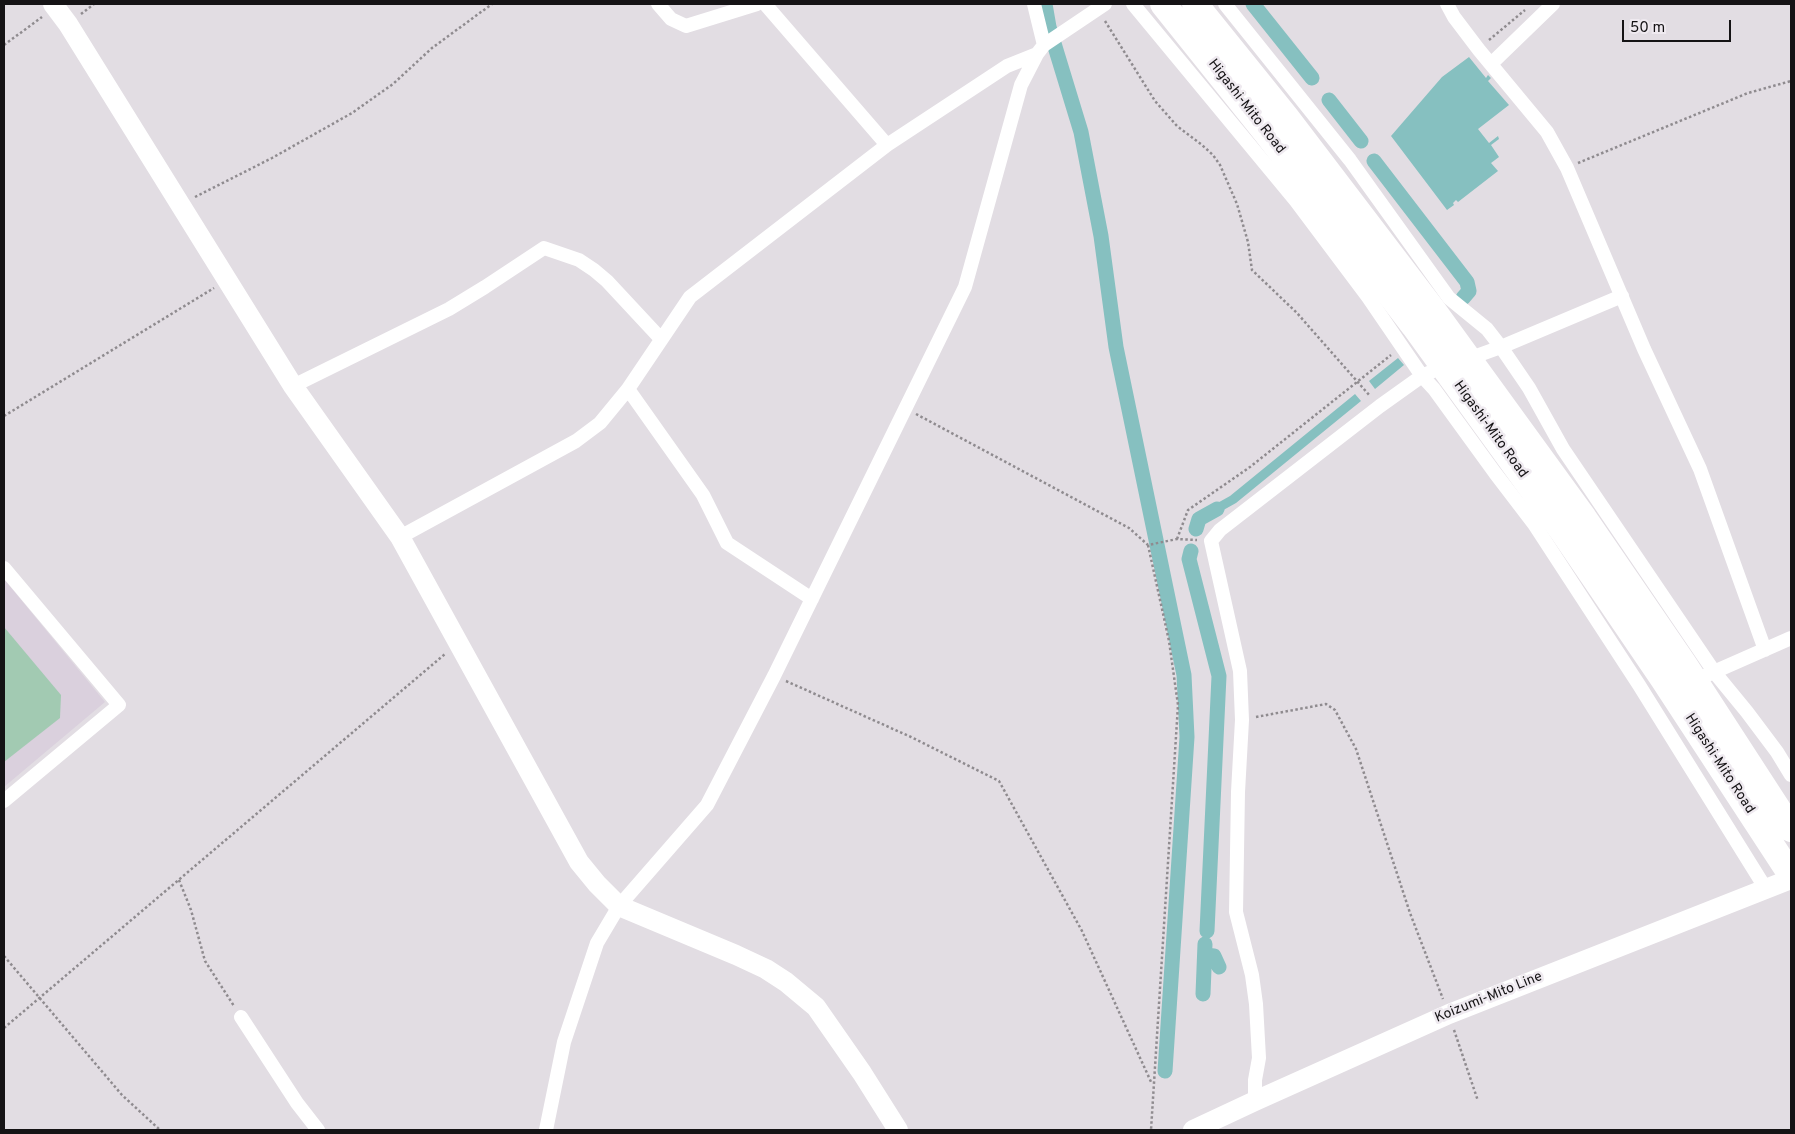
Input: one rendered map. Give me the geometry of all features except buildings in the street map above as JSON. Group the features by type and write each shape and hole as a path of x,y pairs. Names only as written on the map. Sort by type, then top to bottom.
{"highway":[{"name":"Higashi-Mito Road","path":"1163,4 1267,134 1414,326 1546,508 1663,679 1791,877"},
{"name":"Higashi-Mito Road","path":"1195,4 1286,117 1434,310 1561,486 1684,664 1791,829"}],"street":[{"path":"658,4 671,19 686,26 757,4"},
{"path":"765,4 887,144"},
{"path":"546,1130 564,1042 598,943 619,906 707,805 774,676 965,287 1021,85 1043,47 1034,4"},
{"path":"1133,4 1296,201 1422,376 1434,389 1534,524 1644,692 1766,889"},
{"path":"1225,4 1350,160 1449,298 1486,329 1501,347 1529,388 1563,449 1715,673 1777,752 1791,775"},
{"path":"1447,4 1454,17 1479,50 1547,132 1567,168 1644,349 1700,469 1765,650"},
{"path":"1491,64 1553,4"},
{"path":"54,6 68,24 293,386 400,537 578,862 619,906 766,969 786,982 816,1007 862,1073 898,1130"},
{"path":"400,537 576,441 600,424 628,389 690,297 887,144 1007,66 1043,47 1101,6"},
{"path":"293,386 449,309 544,248 579,260 594,270 661,339"},
{"path":"1254,1100 1254,1080 1259,1058 1256,1004 1252,975 1236,912 1238,792 1242,720 1240,671 1211,542 1220,530 1380,406 1422,376 1501,347 1622,296"},
{"path":"628,389 702,495 727,543 812,599"},
{"path":"4,568 119,705 4,801"},
{"path":"1644,692 1715,673 1791,638"},
{"name":"Koizumi-Mito Line","path":"1193,1130 1254,1100 1449,1014 1766,889 1791,877"},
{"path":"241,1017 297,1103 318,1130"}],"path":[{"path":"179,205 272,158 352,113 393,84 432,48 492,4"},
{"path":"4,44 54,6"},
{"path":"1101,6 1155,101 1177,126 1207,150 1220,165 1237,204 1248,242 1252,270 1297,313 1380,406"},
{"path":"1479,50 1526,9"},
{"path":"1567,168 1748,93 1791,81"},
{"path":"4,416 226,281"},
{"path":"1177,539 1188,510 1250,467 1402,347"},
{"path":"906,409 1129,528 1148,545 1169,641 1178,706 1150,1130"},
{"path":"1148,545 1177,539 1211,542"},
{"path":"4,1028 458,643"},
{"path":"774,676 911,738 999,781 1082,931 1153,1085"},
{"path":"1242,720 1326,704 1335,710 1356,749 1410,913 1449,1014 1478,1101"},
{"path":"179,880 191,910 205,961 241,1017"},
{"path":"4,956 122,1095 160,1130"}],"shaded area":[{"path":"4,579 105,702 4,787"}],"green space":[{"path":"4,627 61,695 60,718 4,762"}],"water":[{"path":"1469,57 1486,78 1488,75 1491,78 1488,81 1509,105 1478,129 1489,143 1498,136 1499,139 1491,145 1499,157 1491,163 1498,171 1458,202 1456,200 1453,203 1454,205 1447,210 1391,136 1442,77"},
{"path":"1398,358 1404,365 1375,389 1369,381"},
{"path":"1355,394 1361,401 1236,503 1202,522 1196,515 1230,496"}],"waterway":[{"path":"1045,4 1049,27 1081,132 1101,236 1116,347 1184,675 1187,737 1165,1071"},
{"path":"1253,4 1312,78"},
{"path":"1329,100 1361,141"},
{"path":"1374,161 1467,282 1469,291 1463,298"},
{"path":"1196,529 1199,519 1217,509"},
{"path":"1191,551 1189,559 1219,676 1207,931"},
{"path":"1203,994 1205,944"},
{"path":"1205,955 1214,956 1219,967"}]}
